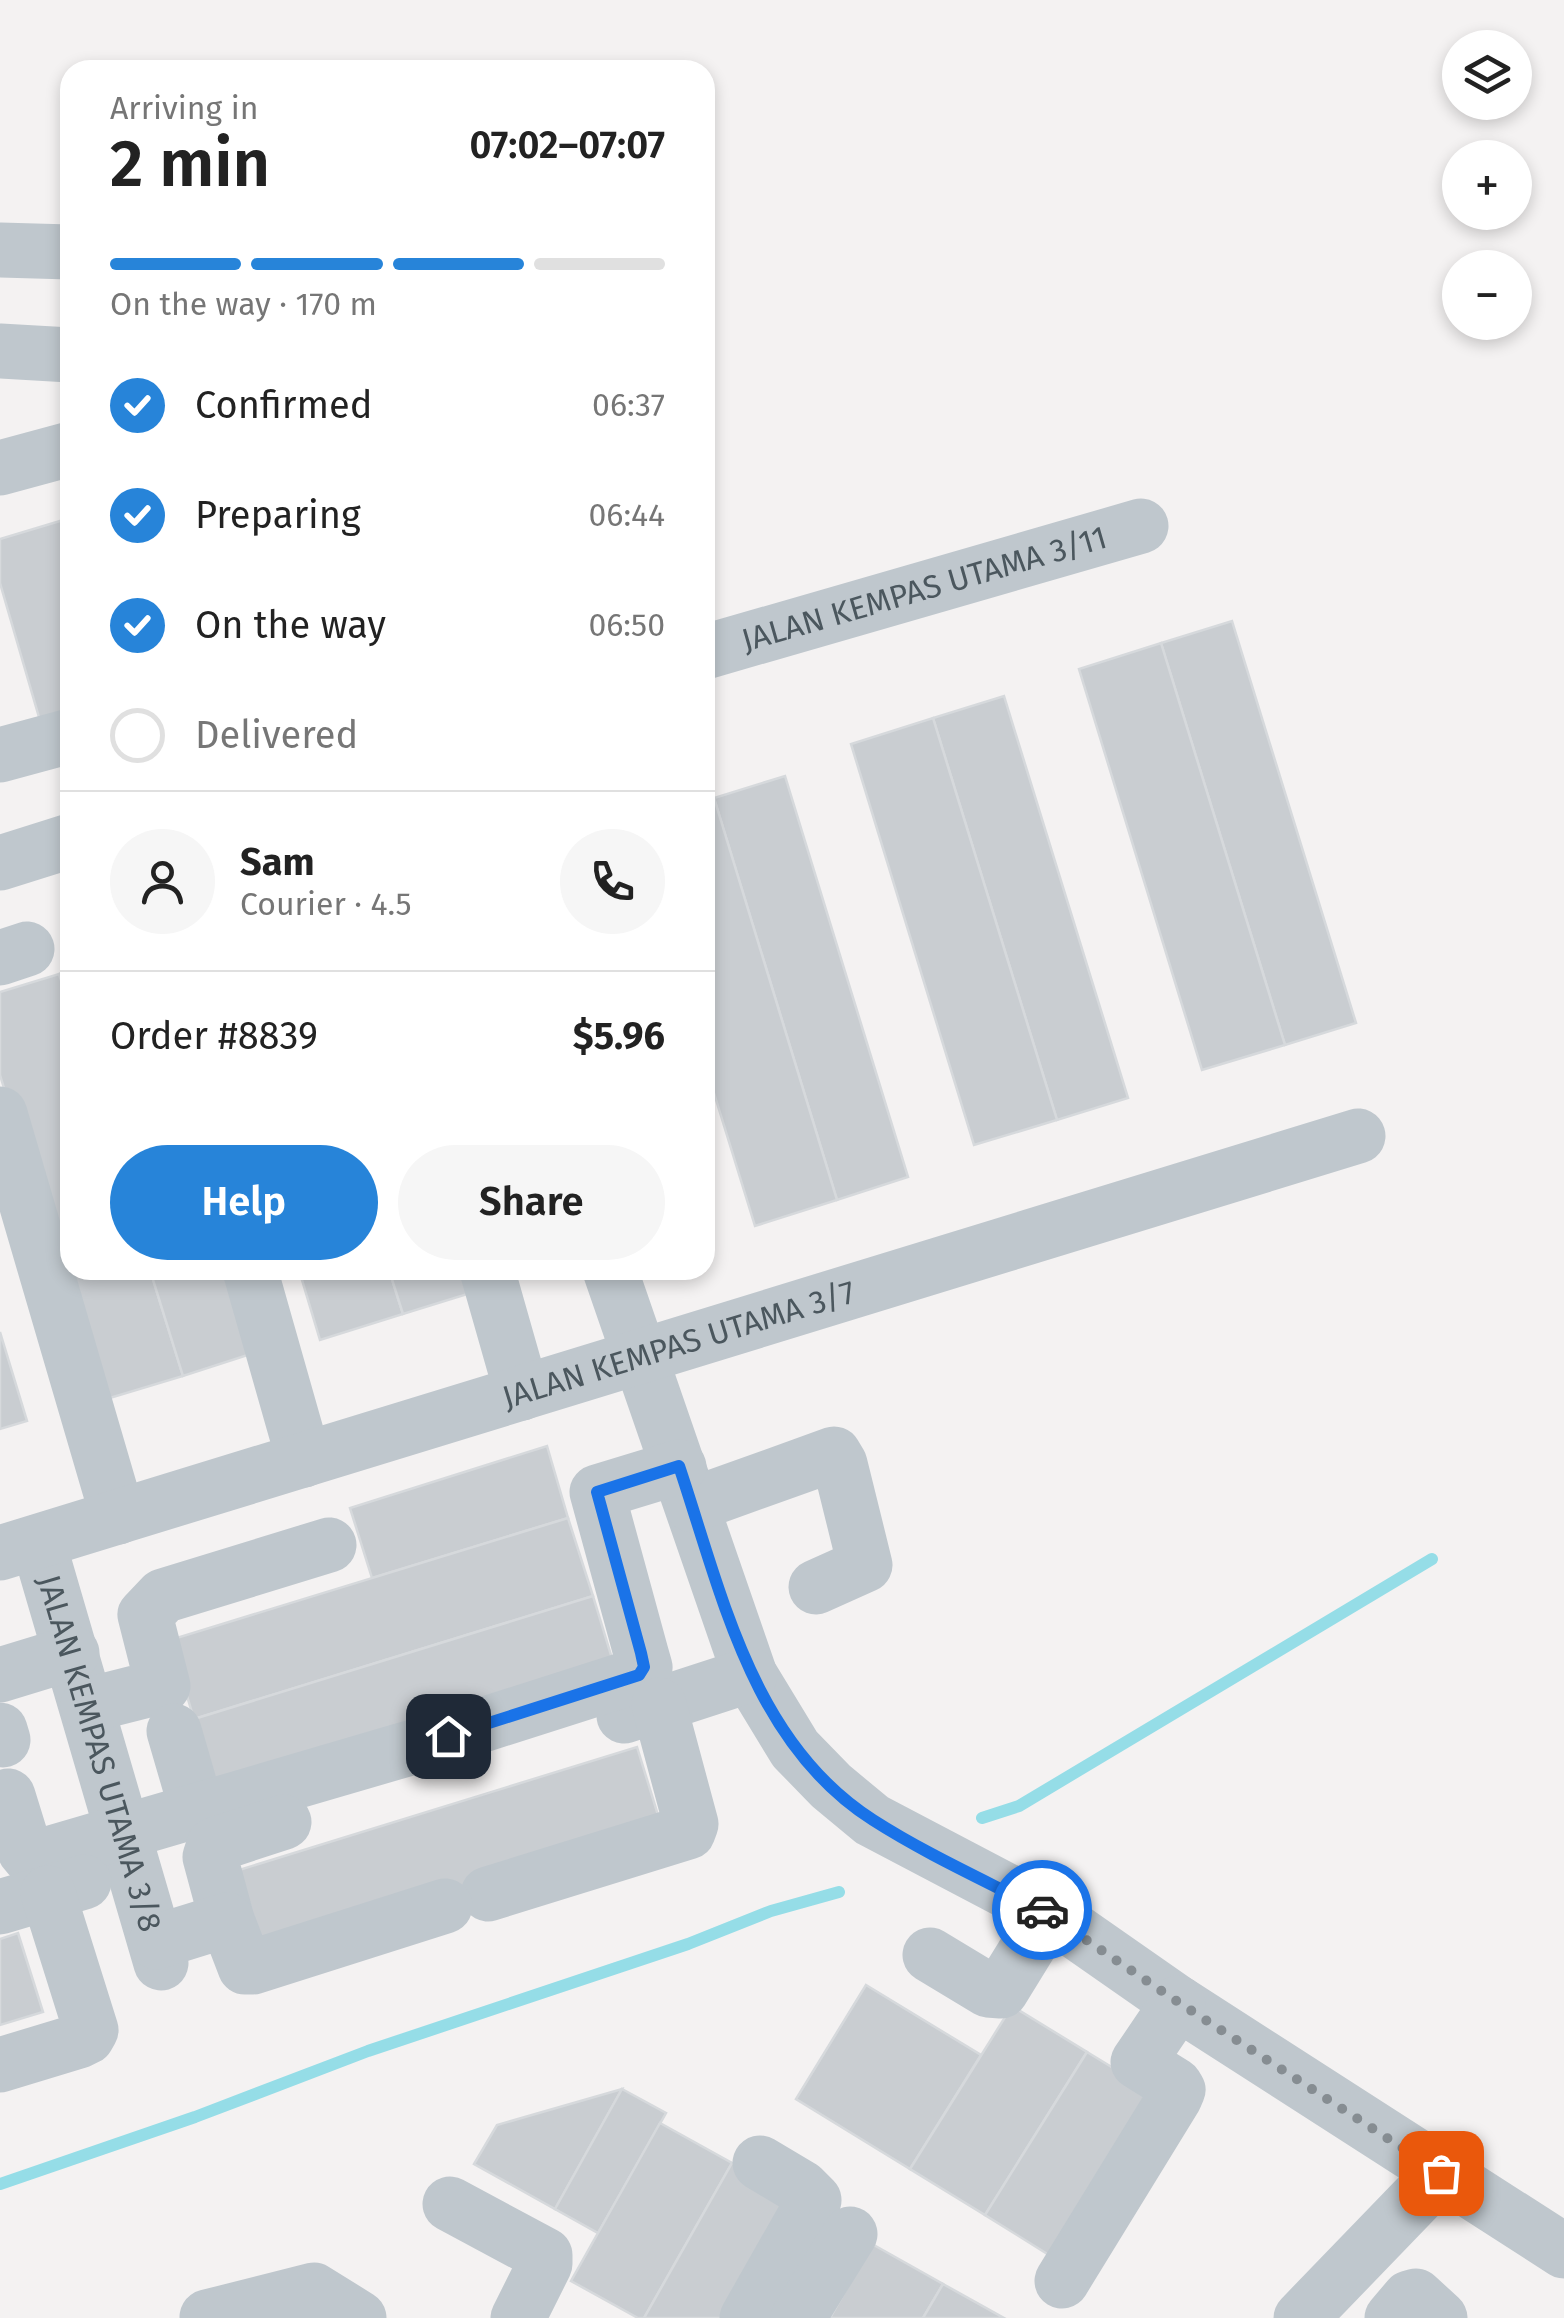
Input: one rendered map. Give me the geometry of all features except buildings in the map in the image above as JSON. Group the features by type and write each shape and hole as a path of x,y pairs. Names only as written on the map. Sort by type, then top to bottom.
{"street":[{"path":"0,250 60,252"},
{"path":"0,351 60,354"},
{"path":"0,468 60,451"},
{"name":"JALAN KEMPAS UTAMA 3/11","path":"715,649 1142,526"},
{"path":"0,755 60,739"},
{"path":"0,863 60,844"},
{"path":"0,1114 106,1521"},
{"name":"JALAN KEMPAS UTAMA 3/7","path":"19,1548 1358,1136"},
{"path":"0,1203 106,1521"},
{"path":"254,1280 320,1455"},
{"path":"287,1280 320,1455"},
{"path":"490,1280 522,1393"},
{"path":"614,1280 750,1675 795,1749 831,1786 872,1820 1049,1913 1178,2002 1564,2252"},
{"path":"659,1705 691,1824 688,1832 253,1968 245,1967 240,1959 210,1858 214,1844 639,1675 644,1667 641,1653 597,1492 686,1486 834,1454 866,1565 816,1587"},
{"path":"88,1706 162,1686 146,1615 164,1596 330,1545"},
{"name":"JALAN KEMPAS UTAMA 3/8","path":"19,1548 72,1652 158,1953 228,1920"},
{"path":"0,1675 72,1652"},
{"path":"0,2065 88,2037 91,2030 24,1900 129,1849 197,1810 659,1705 750,1675"},
{"path":"174,1731 197,1810"},
{"path":"8,1796 30,1858 129,1849"},
{"path":"930,1955 988,1990 1000,1991 1049,1913"},
{"path":"1062,2282 1178,2090 1138,2062 1178,2002"},
{"path":"747,2318 814,2200 802,2188 760,2163"},
{"path":"1376,2318 1319,2300 1441,2173"},
{"path":"450,2204 544,2255 545,2264 518,2318"},
{"path":"798,2318 850,2234"},
{"path":"1392,2318 1416,2296 1440,2318"},
{"path":"207,2317 336,2304"}],"waterway":[{"path":"982,1818 1019,1806 1432,1559"},
{"path":"0,2184 195,2117 368,2051 688,1944 771,1911 839,1892"}],"way so far":[{"path":"1042,1910 1441,2173"}],"route":[{"path":"448,1736 639,1675 644,1667 641,1653 597,1492 679,1466 750,1675 795,1749 872,1820 1042,1910"}]}
